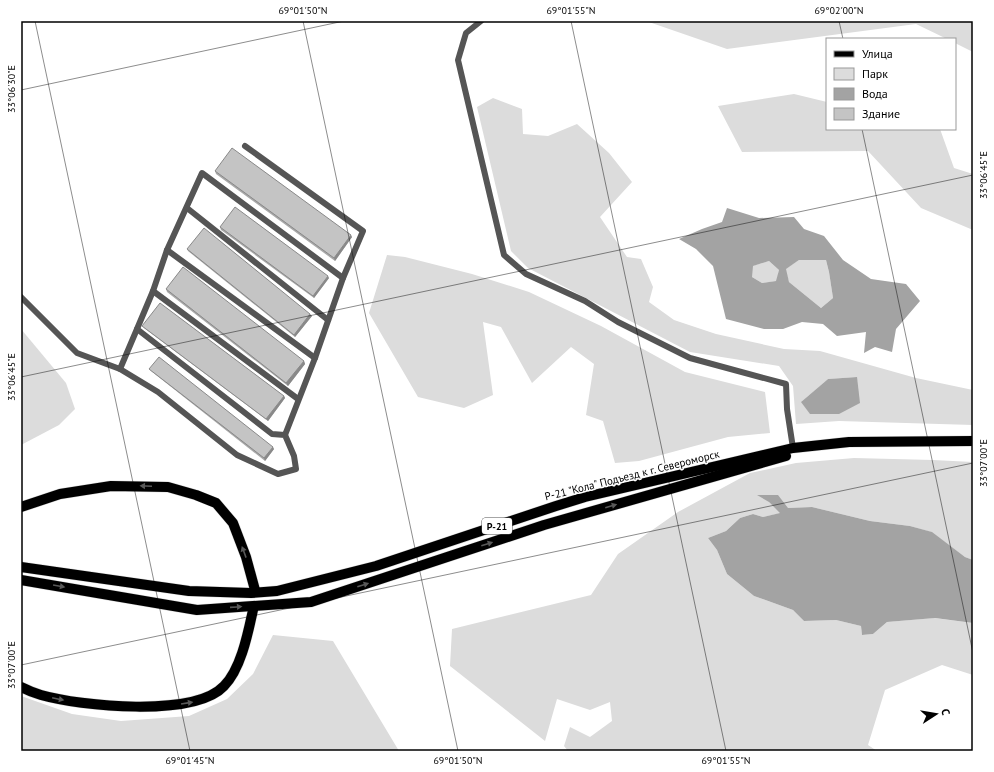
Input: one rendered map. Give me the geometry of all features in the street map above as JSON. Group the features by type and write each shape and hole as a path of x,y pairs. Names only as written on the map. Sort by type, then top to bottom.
{"main road":[{"name":"Р-21 \"Кола\" Подъезд к г. Североморск","path":"21,567 189,591 251,593 277,591 376,566 585,497 793,448 849,442 973,441"},
{"path":"21,580 197,610 312,602 544,525 829,444"},
{"path":"21,507 60,494 111,486 168,487 196,495 216,503 233,523 246,557 254,590"},
{"path":"21,687 40,695 102,706 152,706 190,703 209,696 224,687 233,675 246,644 253,610"}],"lane":[{"path":"481,21 466,33 458,60 504,255 526,274 584,301 618,322 690,358 786,384 787,409 793,448"},
{"path":"21,297 77,353 120,370 158,392 237,455 278,474 296,469 294,456 285,435 315,358 343,278 363,232 245,146"},
{"path":"120,370 153,291 168,250 202,173 343,278"},
{"path":"187,208 328,320"},
{"path":"168,250 315,358"},
{"path":"153,291 298,399"},
{"path":"137,329 272,434 285,435"}],"green space":[{"path":"646,21 973,21 973,52 956,44 956,38 945,38 916,24 727,49"},
{"path":"794,94 826,102 826,130 940,130 954,168 973,174 973,230 921,208 868,151 742,152 718,106"},
{"path":"493,98 522,109 523,134 548,136 577,124 609,153 632,182 600,217 627,257 641,259 653,287 649,302 674,320 716,334 784,349 820,351 916,378 973,390 973,425 839,421 796,424 793,386 779,366 690,352 528,268 511,251 477,107","holes":["857,377 801,402 828,379"]},
{"path":"387,255 405,257 472,274 529,292 601,326 685,372 765,392 770,433 728,437 639,461 615,463 603,421 586,415 594,364 571,347 532,383 501,327 483,322 493,395 464,408 418,397 369,313"},
{"path":"799,260 826,260 833,298 821,308 789,282 785,269"},
{"path":"769,261 779,270 777,281 762,283 752,277 752,266"},
{"path":"21,329 66,383 75,409 59,425 21,445"},
{"path":"854,458 973,462 973,560 965,557 931,532 910,526 870,521 812,507 788,508 769,502 781,513 763,517 753,514 740,518 726,531 708,538 717,550 727,574 754,596 793,610 804,621 836,620 861,626 862,635 873,634 887,622 934,618 973,623 973,675 942,665 885,690 868,745 877,751 568,751 564,746 570,727 590,737 612,721 610,702 590,710 557,699 545,741 450,666 452,629 591,595 618,554 678,512 750,473 796,463"},
{"path":"273,635 333,641 399,751 21,751 21,696 72,714 121,721 189,716 227,699 253,674"}],"water":[{"path":"727,208 759,218 794,217 804,229 824,236 843,260 871,279 906,284 920,301 896,329 892,352 875,347 864,353 866,332 837,336 823,324 802,322 783,329 764,329 726,319 713,266 696,249 679,239 722,222","holes":["799,260 826,260 833,298 821,308 789,282 786,269","769,261 779,270 776,281 762,283 752,277 753,266"]},
{"path":"857,377 860,403 839,414 810,414 801,402 828,379"},
{"path":"757,495 778,495 788,508 812,507 870,521 910,526 932,532 965,557 973,560 973,623 935,618 887,622 873,634 862,635 861,626 836,620 804,621 793,610 754,596 727,574 717,550 708,538 726,531 740,518 753,514 763,517 780,513 769,502"}],"building":[{"path":"232,148 351,235 334,258 215,171"},
{"path":"235,207 328,276 313,296 220,227"},
{"path":"204,228 310,314 294,335 187,249"},
{"path":"183,267 304,361 286,383 166,289"},
{"path":"160,303 284,396 266,419 142,326"},
{"path":"159,357 273,447 264,458 149,369"}]}
